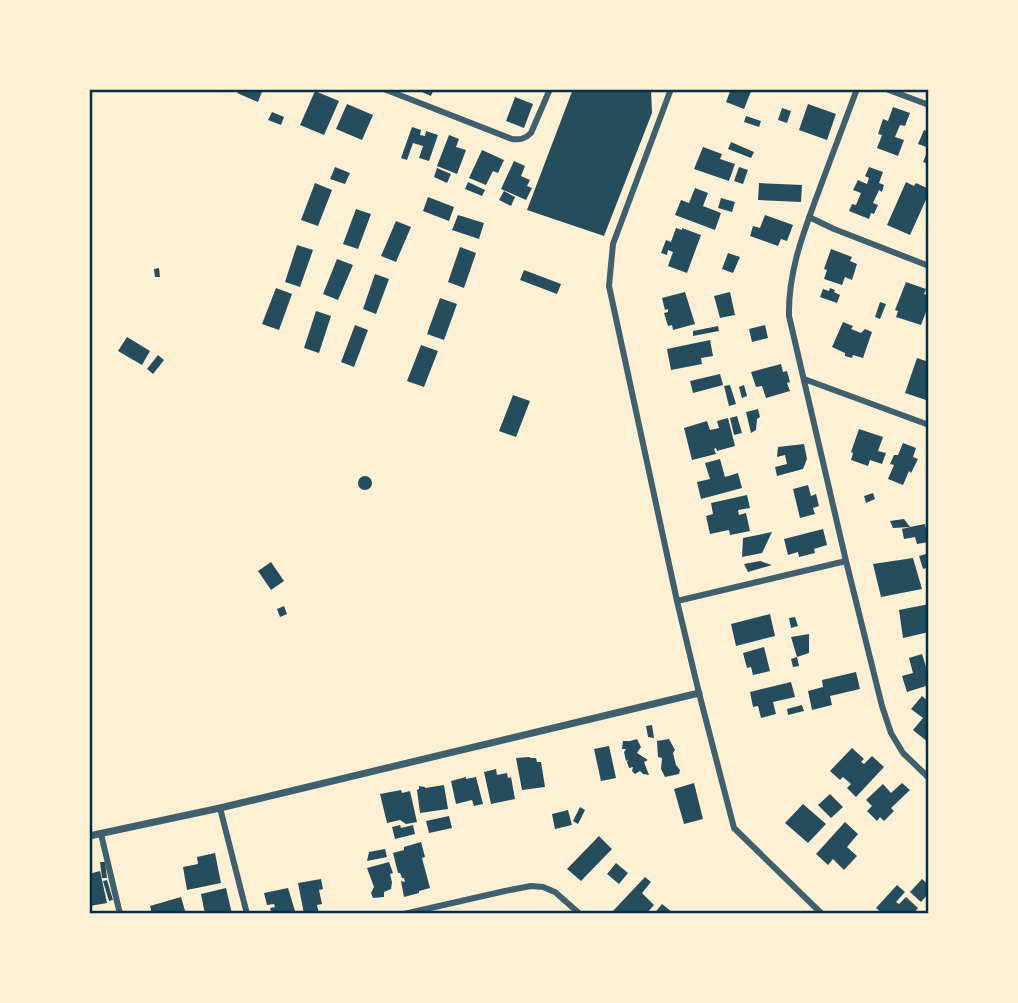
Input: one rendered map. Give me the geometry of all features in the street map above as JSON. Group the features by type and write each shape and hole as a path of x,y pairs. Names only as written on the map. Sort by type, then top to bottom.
{"street":[{"path":"384,89 518,140 531,133 550,89"},
{"path":"671,89 613,244 609,286 677,601 734,828 822,914"},
{"path":"857,89 796,259 789,293 789,316 882,706 891,733 903,752 929,778"},
{"path":"886,89 929,105"},
{"path":"809,217 929,266"},
{"path":"804,379 929,425"},
{"path":"677,601 846,561"},
{"path":"89,836 220,808 699,693"},
{"path":"220,808 247,914"},
{"path":"101,834 120,914"},
{"path":"404,914 531,886 555,892 580,914"}],"building":[{"path":"239,89 263,89 258,102 237,93"},
{"path":"415,89 434,89 431,96"},
{"path":"573,89 651,89 652,113 604,236 527,210"},
{"path":"731,89 752,89 744,109 726,102"},
{"path":"315,91 339,101 324,135 300,125"},
{"path":"515,97 533,104 524,128 506,121"},
{"path":"347,104 373,115 362,140 336,129"},
{"path":"808,104 836,114 827,140 799,130"},
{"path":"893,107 910,113 905,126 900,125 895,137 904,140 898,156 877,148 882,135 878,134 883,119 888,121"},
{"path":"782,108 791,111 787,123 778,120"},
{"path":"272,112 284,117 281,125 268,120"},
{"path":"746,116 761,121 759,127 744,122"},
{"path":"412,127 421,130 420,135 425,136 426,131 438,135 429,161 419,158 423,146 413,143 407,160 401,158"},
{"path":"924,130 929,132 929,148 918,144"},
{"path":"449,135 459,139 456,147 466,150 457,174 437,166"},
{"path":"731,142 754,152 751,158 728,149"},
{"path":"703,147 722,154 720,159 735,164 729,181 694,169"},
{"path":"929,148 929,164 923,162"},
{"path":"482,150 504,160 498,173 493,171 486,185 469,178"},
{"path":"514,161 525,166 521,176 530,180 527,186 532,188 526,200 501,189"},
{"path":"335,167 350,173 345,184 330,179"},
{"path":"739,167 748,170 743,184 734,181"},
{"path":"869,167 883,172 879,183 884,185 873,203 878,205 869,219 849,211 852,204 856,205 861,193 853,190 858,180 867,184 869,178 865,176"},
{"path":"437,168 451,174 447,183 434,177"},
{"path":"468,182 485,190 482,196 465,189"},
{"path":"906,182 929,189 910,235 887,225"},
{"path":"315,183 332,190 318,226 301,220"},
{"path":"759,183 802,185 801,202 758,200"},
{"path":"695,188 708,193 703,206 721,213 715,230 675,215 681,200 689,203"},
{"path":"504,191 515,197 511,206 499,200"},
{"path":"428,197 454,207 449,221 423,211"},
{"path":"721,198 735,202 732,212 718,208"},
{"path":"356,209 371,214 358,249 343,244"},
{"path":"458,215 484,223 479,239 452,230"},
{"path":"765,215 793,225 787,241 781,239 778,246 750,236 753,226 760,228"},
{"path":"396,221 411,227 396,262 381,256"},
{"path":"676,228 701,235 687,273 668,266 673,252 668,250 667,255 661,253 666,240 671,242"},
{"path":"297,245 313,250 300,287 285,282"},
{"path":"460,247 476,253 464,288 448,282"},
{"path":"831,249 852,257 850,261 857,264 852,280 845,277 842,285 824,279 827,270 824,269"},
{"path":"728,253 740,257 733,273 722,269"},
{"path":"337,259 353,265 338,300 323,294"},
{"path":"159,268 160,277 155,277 154,269"},
{"path":"524,270 561,284 557,294 520,280"},
{"path":"375,274 389,279 376,314 363,309"},
{"path":"906,282 926,289 924,294 929,296 929,304 921,325 896,317 898,311 895,310"},
{"path":"276,288 292,294 279,330 262,324"},
{"path":"830,288 840,295 837,303 820,297 823,289 829,291"},
{"path":"685,292 695,324 673,330 672,325 668,326 664,313 668,312 668,309 665,310 662,298"},
{"path":"730,292 735,315 720,318 714,296"},
{"path":"440,298 457,304 444,340 427,334"},
{"path":"880,302 886,304 880,319 875,317"},
{"path":"316,311 331,316 319,353 304,348"},
{"path":"843,322 861,333 865,329 872,332 863,358 845,356 845,353 832,347"},
{"path":"355,325 368,330 354,367 341,362"},
{"path":"765,325 768,338 752,342 749,329"},
{"path":"718,326 719,331 693,336 693,331"},
{"path":"127,337 150,351 142,365 118,351"},
{"path":"710,340 713,356 701,358 702,364 671,370 667,349"},
{"path":"421,345 438,351 424,387 407,381"},
{"path":"158,355 164,360 153,374 147,369"},
{"path":"917,358 929,362 929,401 905,393"},
{"path":"781,364 783,372 787,371 790,391 766,398 762,386 756,387 751,372"},
{"path":"720,374 723,385 693,393 690,381"},
{"path":"730,385 736,404 729,406 724,386"},
{"path":"744,385 747,396 742,398 739,387"},
{"path":"513,395 530,401 516,437 499,431"},
{"path":"758,409 760,417 757,419 756,430 751,433 746,412"},
{"path":"737,416 742,433 734,435 730,418"},
{"path":"728,418 735,446 717,451 716,448 716,454 692,460 684,428 707,421 710,430 719,428 717,421"},
{"path":"859,429 883,437 878,451 886,453 882,464 870,460 868,466 851,460"},
{"path":"903,443 916,448 913,457 918,459 903,485 888,479 894,465 890,464"},
{"path":"804,444 807,459 803,469 777,476 775,467 787,464 785,455 777,457 778,447"},
{"path":"720,459 725,477 738,473 742,488 701,499 697,482 710,479 705,463"},
{"path":"362,476 368,476 372,483 368,490 362,490 358,486 358,480"},
{"path":"808,485 811,496 816,494 819,506 813,508 815,514 800,518 793,489"},
{"path":"873,493 875,499 866,503 864,496"},
{"path":"747,495 750,508 738,510 739,515 746,513 750,531 730,535 729,530 710,534 706,516 713,514 711,503"},
{"path":"904,519 910,527 893,528 890,521"},
{"path":"925,524 929,542 917,544 915,537 904,539 902,529"},
{"path":"823,529 827,545 814,549 815,553 799,557 798,552 788,555 784,539"},
{"path":"772,532 762,553 742,557 743,538"},
{"path":"929,553 929,567 923,569 919,556"},
{"path":"913,558 922,589 881,597 873,564"},
{"path":"760,561 772,565 748,572 744,564"},
{"path":"271,562 284,581 271,590 258,571"},
{"path":"929,604 929,632 903,638 899,610"},
{"path":"284,606 287,614 280,617 277,609"},
{"path":"770,614 775,636 736,646 731,624"},
{"path":"795,617 798,626 791,628 789,618"},
{"path":"809,634 809,653 797,657 791,637"},
{"path":"764,647 770,671 753,675 751,667 747,668 743,653"},
{"path":"922,654 927,670 929,669 929,685 907,692 902,676 913,673 909,658"},
{"path":"797,657 799,666 793,667 791,659"},
{"path":"856,672 860,689 830,696 832,705 812,710 808,691 823,687 822,680"},
{"path":"791,682 795,697 773,702 776,714 761,718 758,706 753,707 750,692"},
{"path":"922,696 929,702 929,743 913,730 923,718 911,709"},
{"path":"802,705 804,711 788,715 787,709"},
{"path":"652,725 654,738 648,737 646,726"},
{"path":"637,739 641,747 637,753 648,760 644,762 649,775 640,771 635,774 633,767 629,768 628,760 626,761 626,749 622,749 623,741"},
{"path":"669,739 680,770 679,774 665,777 661,769 662,758 658,757 657,741"},
{"path":"609,746 616,778 601,781 594,749"},
{"path":"852,748 864,759 861,762 864,764 872,756 884,767 856,797 847,788 851,784 843,777 840,780 830,771"},
{"path":"529,757 541,762 545,787 522,790 516,758"},
{"path":"496,769 497,775 507,773 508,778 511,777 515,799 491,804 484,772"},
{"path":"476,777 483,804 474,806 472,800 456,804 451,781"},
{"path":"694,783 703,819 684,824 674,789"},
{"path":"902,783 910,790 891,808 894,811 884,821 880,817 877,821 867,811 872,806 866,800 883,784 891,793"},
{"path":"444,785 448,809 420,813 417,790 419,786 425,788"},
{"path":"401,790 402,793 410,791 417,822 406,824 400,820 387,823 380,794"},
{"path":"830,794 843,807 831,818 818,805"},
{"path":"803,804 826,824 808,843 785,823"},
{"path":"580,807 585,810 578,824 573,821"},
{"path":"568,810 572,825 555,829 552,814"},
{"path":"449,816 452,828 429,833 426,821"},
{"path":"845,822 858,834 847,847 857,856 844,870 833,859 828,865 816,854"},
{"path":"400,825 401,828 413,825 415,834 395,839 392,827"},
{"path":"599,836 612,849 581,881 567,869"},
{"path":"421,842 430,888 404,897 401,881 405,882 404,878 398,873 393,853"},
{"path":"385,849 387,857 367,861 369,852"},
{"path":"215,853 221,883 187,890 183,867 198,864 197,857"},
{"path":"100,862 105,862 107,878 102,878"},
{"path":"389,862 393,873 390,874 391,889 384,892 384,897 373,898 371,893 374,887 367,868"},
{"path":"616,863 628,873 619,884 607,874"},
{"path":"100,871 107,903 90,906 89,874"},
{"path":"645,877 651,882 642,893 654,905 646,914 612,912"},
{"path":"321,879 323,889 319,890 322,904 317,905 319,914 304,914 298,883"},
{"path":"922,879 929,885 929,893 921,902 910,892"},
{"path":"107,880 113,900 109,901 103,881"},
{"path":"897,885 905,892 896,902 899,904 906,897 918,908 913,914 883,914 876,908"},
{"path":"226,888 232,914 205,914 201,894"},
{"path":"288,888 296,914 272,914 270,908 275,907 274,904 267,905 264,893"},
{"path":"181,897 186,914 152,914 150,906"},
{"path":"662,904 672,912 671,914 654,914"}]}
